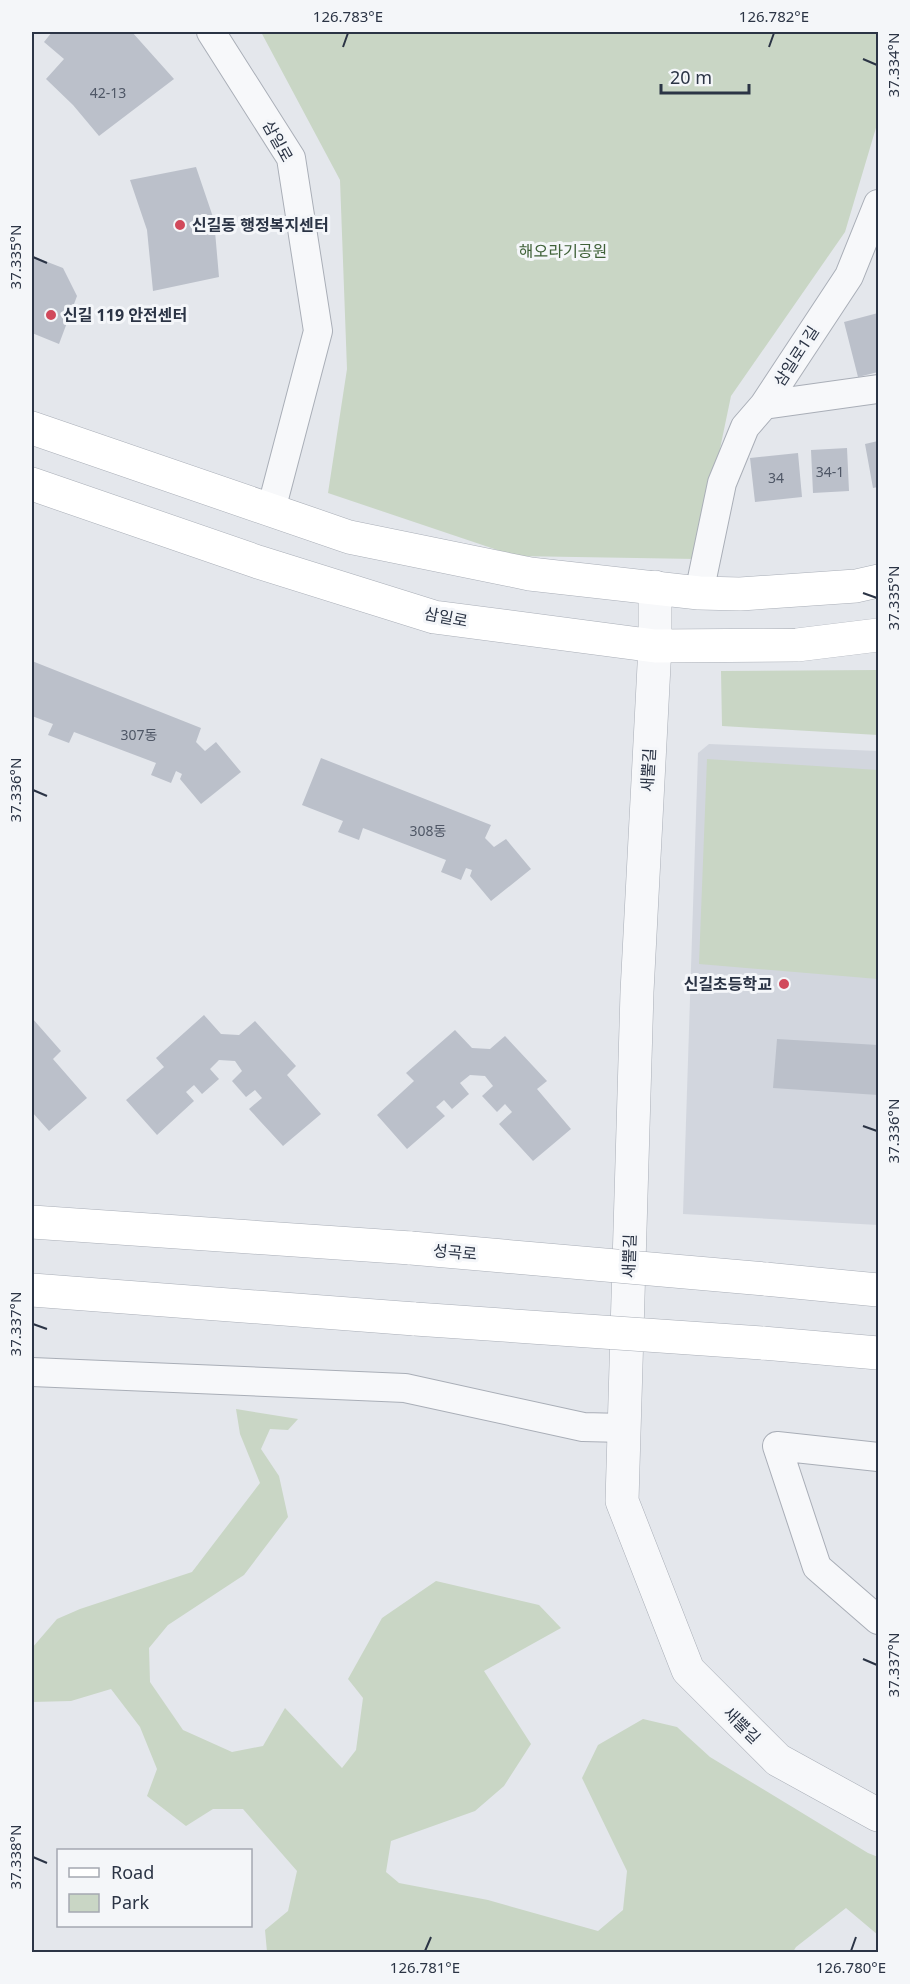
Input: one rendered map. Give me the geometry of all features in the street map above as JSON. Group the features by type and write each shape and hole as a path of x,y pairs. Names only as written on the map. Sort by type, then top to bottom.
{"main road":[{"path":"32,428 350,537 530,574 699,593 740,594 856,586 879,581"},
{"name":"삼일로","path":"32,484 258,562 434,616 655,646 796,645 879,635"},
{"name":"성곡로","path":"32,1222 411,1248 879,1290"},
{"path":"32,1290 879,1353"}],"street":[{"name":"삼일로","path":"211,32 291,158 318,331 271,510"},
{"name":"삼일로1길","path":"764,405 849,276 879,204"},
{"name":"삼일로1길","path":"764,405 879,389"},
{"path":"699,593 722,483 745,427 764,405"},
{"name":"새뿔길","path":"655,587 655,646 637,992 622,1501 688,1671 778,1760 879,1815"},
{"path":"32,1372 405,1388 583,1427 624,1428"},
{"path":"879,1456 777,1446 817,1567 879,1620"}],"shaded area":[{"name":"신길초등학교","path":"709,744 878,751 878,1225 683,1214 698,753"}],"green space":[{"name":"해오라기공원","path":"261,32 878,32 878,121 845,232 731,396 697,559 515,556 328,493 347,369 340,180"},
{"path":"878,670 878,735 722,726 721,671"},
{"path":"707,759 878,770 878,979 699,964"},
{"path":"236,1409 298,1419 288,1430 270,1429 261,1449 279,1476 288,1517 244,1575 168,1625 149,1648 150,1682 183,1730 232,1752 263,1746 285,1708 342,1768 356,1750 363,1698 348,1679 382,1618 436,1581 539,1605 561,1628 484,1671 531,1744 504,1786 475,1811 391,1841 386,1872 399,1883 488,1900 598,1931 623,1910 627,1871 582,1778 598,1745 643,1719 677,1727 710,1757 878,1857 878,1935 846,1908 796,1947 793,1952 267,1952 265,1930 288,1911 297,1871 243,1809 213,1809 186,1826 147,1796 157,1769 140,1727 111,1689 71,1701 32,1702 32,1648 57,1619 80,1609 192,1572 260,1483 240,1434"}],"building":[{"path":"52,32 132,32 174,79 99,136 73,105 46,79 64,59 44,42"},
{"name":"신길동 행정복지센터","path":"196,167 214,220 219,277 153,291 147,230 130,180"},
{"name":"신길 119 안전센터","path":"32,256 63,268 77,296 59,344 32,333"},
{"path":"878,313 878,372 858,377 844,322"},
{"path":"878,441 878,487 873,488 865,444"},
{"path":"847,448 849,491 813,493 811,450"},
{"path":"798,453 802,497 755,502 750,458"},
{"path":"32,661 201,728 196,742 205,751 216,742 241,772 201,804 180,779 182,774 176,771 171,783 151,775 156,763 74,732 69,743 48,735 53,724 32,716"},
{"path":"321,758 491,825 485,838 494,847 506,839 531,869 491,901 470,876 472,870 466,868 461,880 441,872 446,860 363,828 359,840 338,832 343,821 302,805"},
{"path":"204,1015 221,1034 239,1035 255,1021 296,1066 287,1075 321,1114 283,1146 249,1109 262,1098 255,1090 246,1097 232,1081 242,1071 235,1061 219,1060 210,1069 219,1079 202,1094 194,1085 186,1092 194,1101 157,1135 126,1100 164,1067 156,1058"},
{"path":"32,1018 61,1051 53,1059 87,1098 49,1131 32,1112"},
{"path":"455,1030 472,1048 490,1049 505,1036 547,1081 537,1089 571,1129 533,1161 499,1124 512,1112 505,1104 497,1112 482,1096 493,1086 485,1076 470,1075 460,1083 469,1094 452,1109 444,1100 436,1107 445,1116 407,1149 377,1115 414,1081 406,1073"},
{"path":"777,1039 878,1045 878,1095 773,1088"}],"place":[{"name":"신길동 행정복지센터","path":"180,225"},
{"name":"신길 119 안전센터","path":"51,315"},
{"name":"신길초등학교","path":"784,984"}]}
